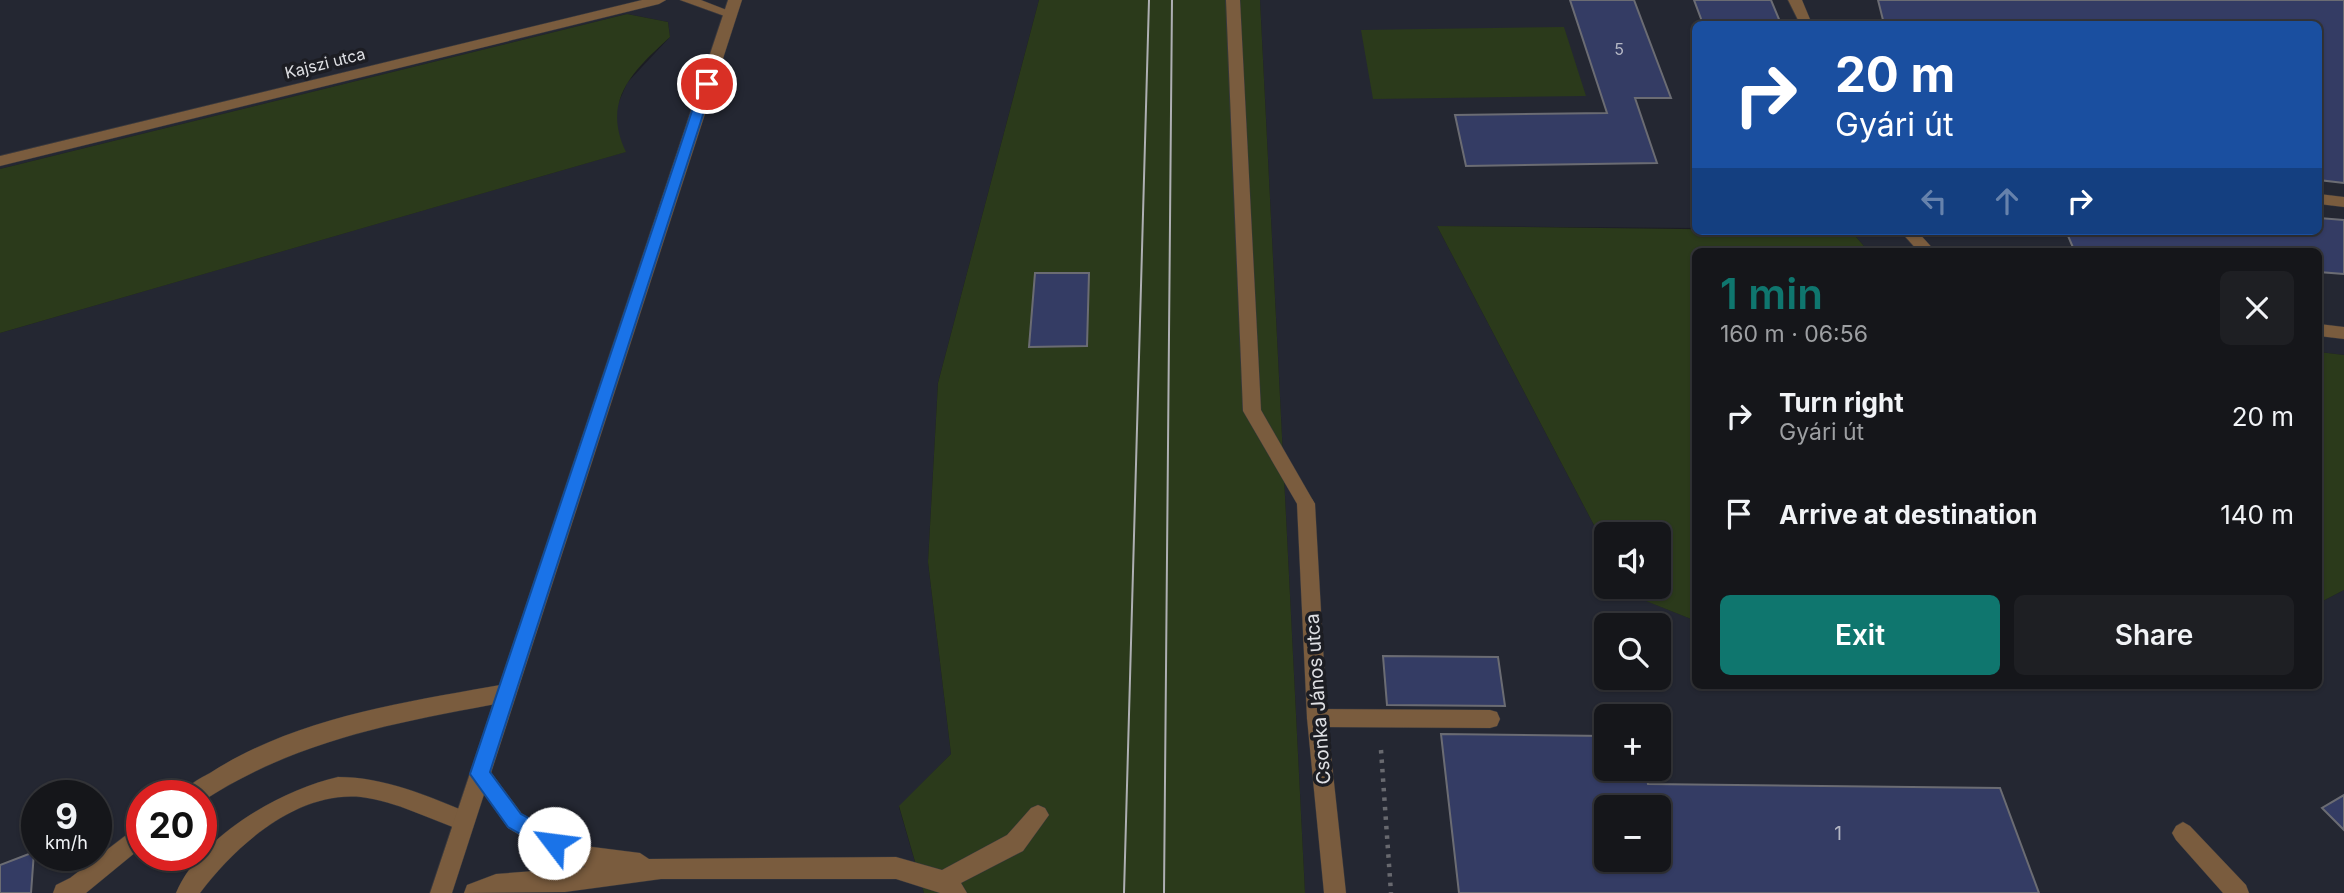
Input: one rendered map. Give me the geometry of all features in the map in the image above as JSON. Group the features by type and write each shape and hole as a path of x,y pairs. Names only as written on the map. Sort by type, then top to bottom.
{"street":[{"name":"Kajszi utca","path":"0,161 659,0"},
{"path":"441,893 732,7 687,0"},
{"name":"Csonka János utca","path":"1233,0 1252,411 1306,505 1317,718 1335,893"},
{"path":"1795,0 1805,21"},
{"path":"2322,199 2344,202"},
{"path":"1912,235 1924,248"},
{"path":"2322,330 2344,333"},
{"path":"215,780 295,741 389,716 506,693"},
{"path":"1317,718 1490,719"},
{"path":"480,774 515,821 574,855 661,868"},
{"path":"187,893 203,868 234,838 277,809 330,787 363,787 464,821"},
{"path":"475,893 496,885 565,881 661,868 896,868 949,887 1015,843 1038,815"},
{"path":"2183,833 2238,893"},
{"path":"64,893 78,886 126,846"}],"path":[{"path":"1379,718 1391,893"}],"shaded area":[{"path":"0,0 1039,0 938,383 928,562 951,754 899,807 924,893 0,893 0,333 625,152 616,131 615,111 627,83 670,37 668,22 627,14 0,169"},
{"path":"1260,0 2344,0 2344,355 2322,352 2322,248 1866,248 1854,235 2322,235 2322,21 1692,21 1692,228 1437,226 1594,525 1594,599 1642,599 1692,619 1692,689 2322,689 2322,601 2344,590 2344,893 1305,893"}],"green space":[{"path":"1039,0 1260,0 1305,893 924,893 899,806 951,754 928,562 938,383"},
{"path":"627,14 668,22 670,37 633,75 619,102 619,134 626,152 0,333 0,169"},
{"path":"1564,27 1586,96 1373,99 1361,30"},
{"path":"1437,226 1692,229 1692,235 1854,235 1866,248 1692,248 1692,619 1641,599 1671,599 1671,522 1594,522 1594,525"},
{"path":"2322,352 2344,355 2344,590 2322,601"}],"building":[{"path":"1570,0 1634,0 1671,98 1635,98 1657,163 1466,166 1455,115 1607,113"},
{"path":"1694,0 1771,0 1780,21 1702,21"},
{"path":"1878,0 2344,0 2344,183 2322,180 2322,21 1883,21"},
{"path":"2322,218 2344,220 2344,274 2322,272 2322,248 2073,248 2068,235 2322,235"},
{"path":"1035,273 1089,273 1087,346 1029,347"},
{"path":"1383,656 1498,657 1505,706 1387,705"},
{"path":"1441,734 1594,736 1594,781 2000,788 2039,893 1459,893"},
{"path":"2344,795 2344,830 2322,808"},
{"path":"21,857 21,871 33,871 31,893 0,893 0,865"}],"tram line":[{"path":"1124,893 1149,0"},
{"path":"1164,893 1172,0"}],"route":[{"path":"554,843 515,821 480,774 707,84"}]}
